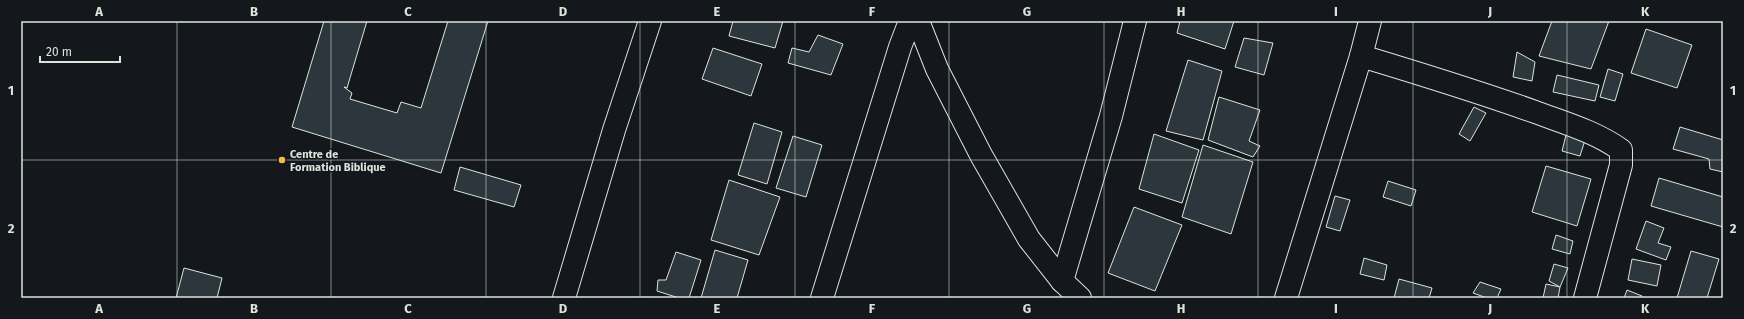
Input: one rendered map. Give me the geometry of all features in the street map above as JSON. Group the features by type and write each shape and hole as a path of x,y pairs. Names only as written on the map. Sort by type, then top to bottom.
{"street":[{"path":"564,298 612,138 650,21"},
{"path":"822,298 900,47 910,21"},
{"path":"918,21 938,69 981,155 1029,240 1062,281 1080,298"},
{"path":"1062,281 1110,116 1135,21"},
{"path":"1286,298 1361,56 1370,21"},
{"path":"1361,56 1481,92 1566,124 1611,143 1621,150 1622,165 1585,298"}],"building":[{"path":"324,21 367,21 347,88 344,87 352,93 350,99 397,113 401,102 421,108 448,21 488,21 441,173 292,127"},
{"path":"733,21 783,21 775,48 729,36"},
{"path":"1180,21 1234,21 1225,49 1177,33"},
{"path":"1552,21 1609,21 1591,69 1539,56"},
{"path":"1646,29 1692,45 1677,88 1631,73"},
{"path":"818,35 843,44 831,75 788,63 792,48 809,52"},
{"path":"1244,38 1273,43 1264,75 1235,67"},
{"path":"713,48 762,64 751,96 702,79"},
{"path":"1517,52 1535,62 1532,81 1513,77"},
{"path":"1188,60 1222,71 1203,140 1166,131"},
{"path":"1608,69 1623,74 1615,101 1600,97"},
{"path":"1557,75 1599,85 1595,101 1553,92"},
{"path":"1219,97 1260,110 1249,141 1260,146 1253,157 1208,140"},
{"path":"1474,107 1486,113 1470,141 1459,134"},
{"path":"754,123 782,132 767,184 738,175"},
{"path":"1680,127 1723,140 1723,172 1710,169 1709,159 1673,149"},
{"path":"1154,134 1199,150 1182,203 1139,189"},
{"path":"1566,135 1585,140 1580,156 1562,151"},
{"path":"793,136 822,145 806,197 776,188"},
{"path":"1203,145 1253,162 1231,234 1182,217"},
{"path":"1546,166 1591,179 1577,226 1532,212"},
{"path":"460,167 521,185 514,207 454,190"},
{"path":"1659,178 1723,197 1723,227 1651,206"},
{"path":"729,180 780,197 759,255 711,240"},
{"path":"1388,181 1416,190 1411,206 1383,197"},
{"path":"1335,196 1350,200 1340,231 1326,227"},
{"path":"1134,207 1182,225 1155,291 1108,273"},
{"path":"1646,221 1664,228 1658,243 1671,247 1666,260 1636,249"},
{"path":"1556,235 1573,241 1570,254 1552,249"},
{"path":"715,250 748,260 737,298 701,298"},
{"path":"1691,251 1719,259 1707,298 1677,298"},
{"path":"676,252 701,260 689,298 679,298 657,291 658,280 666,280"},
{"path":"1364,258 1387,265 1384,280 1360,274"},
{"path":"1632,259 1661,265 1657,286 1628,280"},
{"path":"1554,264 1568,268 1560,287 1549,281"},
{"path":"184,268 222,278 217,298 176,298"},
{"path":"1399,279 1432,288 1429,298 1394,298"},
{"path":"1480,282 1501,289 1497,298 1487,298 1473,293"},
{"path":"1546,284 1560,287 1558,298 1543,298"},
{"path":"1627,290 1642,296 1641,298 1624,298"}],"place":[{"name":"Centre de Formation Biblique","path":"282,160"}]}
